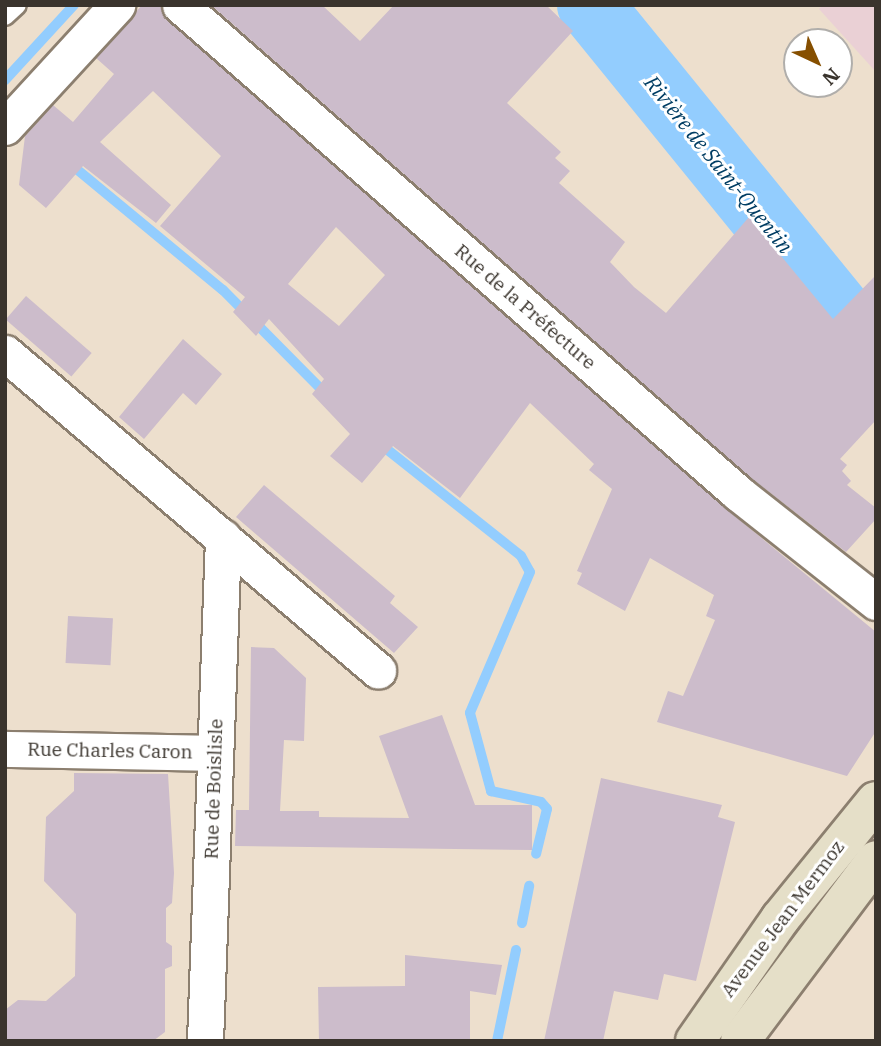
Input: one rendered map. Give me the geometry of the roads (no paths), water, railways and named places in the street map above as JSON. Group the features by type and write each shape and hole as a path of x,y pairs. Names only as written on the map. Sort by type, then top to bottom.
{"main road":[{"name":"Avenue Jean Mermoz","path":"695,1041 780,919 876,801"},
{"name":"Avenue Jean Mermoz","path":"740,1041 791,967 876,860"}],"street":[{"path":"5,127 117,5"},
{"name":"Rue de la Préfecture","path":"180,5 738,493 876,602"},
{"path":"5,353 378,671"},
{"name":"Rue de Boislisle","path":"205,1041 223,537"},
{"name":"Rue Charles Caron","path":"5,749 215,753"},
{"path":"713,1041 876,809"}],"lane":[{"path":"5,16 16,5"}],"waterway":[{"path":"5,80 74,5"},
{"name":"Rivière de Saint-Quentin","path":"590,5 848,323"},
{"path":"68,162 223,290 326,394"},
{"path":"379,443 521,556 530,572 470,713 491,791 541,802 547,809 536,854"},
{"path":"522,923 529,886"},
{"path":"497,1041 516,950"}]}
